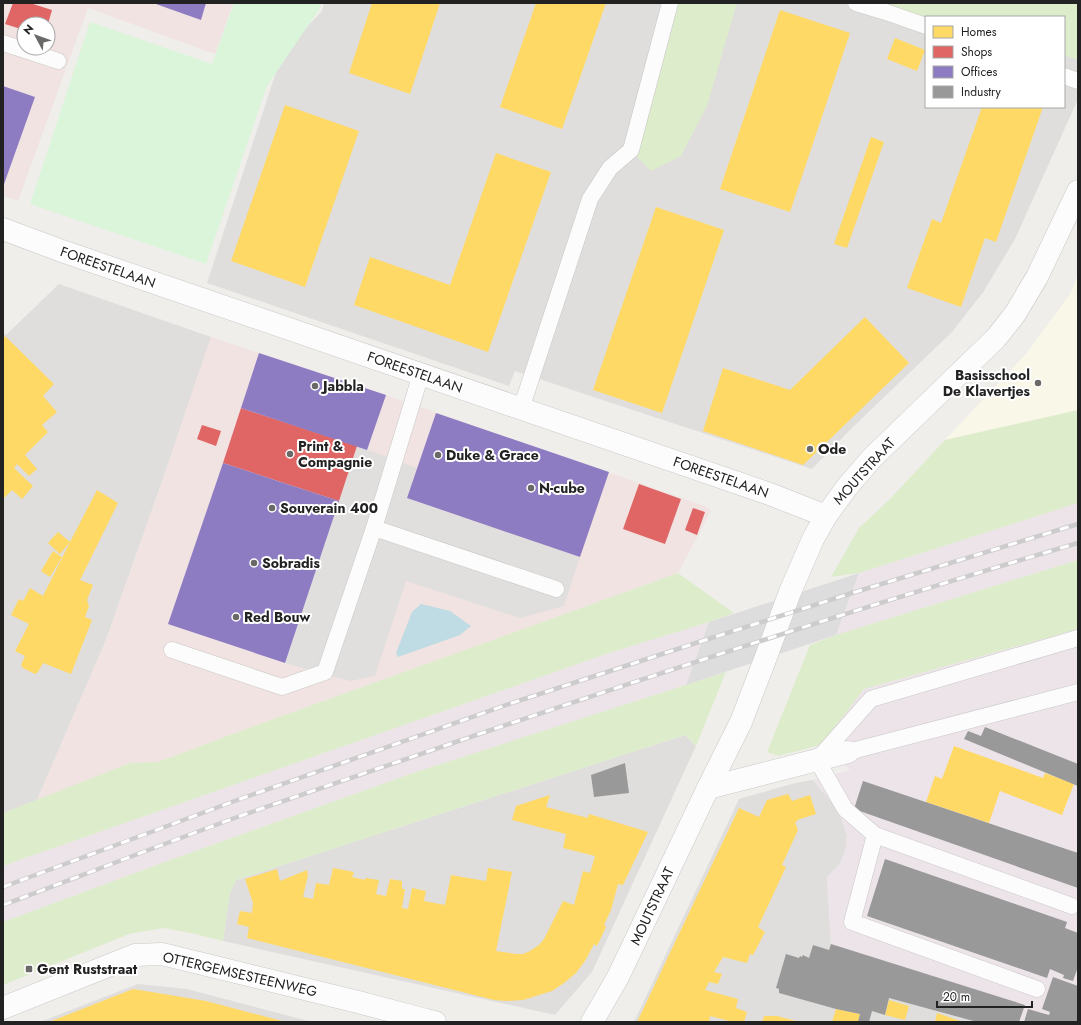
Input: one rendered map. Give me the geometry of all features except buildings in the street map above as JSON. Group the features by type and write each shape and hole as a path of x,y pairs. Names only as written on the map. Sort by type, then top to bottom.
{"street":[{"name":"MOUTSTRAAT","path":"592,1022 618,977 741,722 790,592 813,539 826,516 847,487 872,458 996,338 1015,314 1037,277 1078,191"},
{"name":"FOREESTELAAN","path":"3,230 767,493 826,516"},
{"path":"708,788 848,752"},
{"name":"OTTERGEMSESTEENWEG","path":"3,1008 135,955 162,954 435,1022"}],"lane":[{"path":"522,409 590,199 610,168 631,150 670,3"},
{"path":"856,3 925,26"},
{"path":"3,43 58,61"},
{"path":"1065,76 1078,81"},
{"path":"172,650 282,687 324,672 374,528 421,374"},
{"path":"374,528 556,589"},
{"path":"1072,906 875,835 845,809 817,760 870,700 1078,638"},
{"path":"848,752 1078,692"},
{"path":"875,835 852,922 1037,989"}],"shaded area":[{"path":"3,3 233,3 215,54 88,8 18,201 3,196"},
{"path":"324,3 1078,3 1078,99 1015,239 984,291 952,332 853,427 812,469 515,371 509,386 207,283 275,75 291,44 322,11"},
{"name":"Basisschool De Klavertjes","path":"1078,274 1078,412 945,440 1026,354 1070,294"},
{"path":"59,284 211,337 106,640 37,800 3,813 3,333 6,335"},
{"path":"211,337 386,395 705,506 711,511 678,573 158,762 130,763 37,800 106,640"},
{"path":"357,446 417,468 407,498 580,557 564,606 520,618 406,581 375,676 350,681 285,663"},
{"path":"1078,503 1078,560 836,635 859,573"},
{"path":"709,622 686,685 413,773 3,922 3,866 606,654"},
{"path":"1078,629 1078,1022 977,1022 889,998 821,976 831,943 827,877 840,864 846,849 847,835 842,820 834,805 813,780 850,770 821,745 864,689"},
{"path":"685,735 696,746 592,972 555,1015 223,941 230,893 236,880"},
{"path":"813,780 834,805 842,820 847,835 846,849 840,864 827,877 831,944 867,991 977,1022 634,1022 739,799 795,783"},
{"path":"138,984 187,989 312,1022 40,1022"}],"green space":[{"path":"234,3 321,3 320,8 267,86 206,264 30,204 90,22 212,64"},
{"path":"676,3 737,3 707,106 681,156 651,171 637,157"},
{"path":"873,3 1078,3 1078,60 1065,55 1065,16 925,16 925,24"},
{"path":"1078,410 1078,503 859,573 831,577 859,528 889,500 945,440"},
{"path":"1078,560 1078,629 864,689 821,745 778,756 767,752 810,645 836,635"},
{"path":"678,573 734,613 606,654 3,866 3,813 130,763 158,762"},
{"path":"726,672 696,746 685,735 236,880 230,893 223,941 164,928 129,934 3,985 3,922 413,773"}],"water":[{"path":"421,604 450,611 471,626 460,635 398,657 396,653 412,612"}],"pier":[{"path":"859,573 836,635 686,685 709,622"}],"railway":[{"path":"3,887 240,799 512,703 852,593 1078,524"},
{"path":"3,905 243,815 491,730 637,681 931,587 1078,543"}],"place":[{"name":"Basisschool De Klavertjes","path":"1038,383"},
{"name":"Jabbla","path":"315,386"},
{"name":"Ode","path":"810,449"},
{"name":"Print & Compagnie","path":"290,454"},
{"name":"Duke & Grace","path":"438,455"},
{"name":"N-cube","path":"531,488"},
{"name":"Souverain 400","path":"272,508"},
{"name":"Sobradis","path":"254,563"},
{"name":"Red Bouw","path":"236,617"},
{"name":"Gent Ruststraat","path":"29,969"}]}
